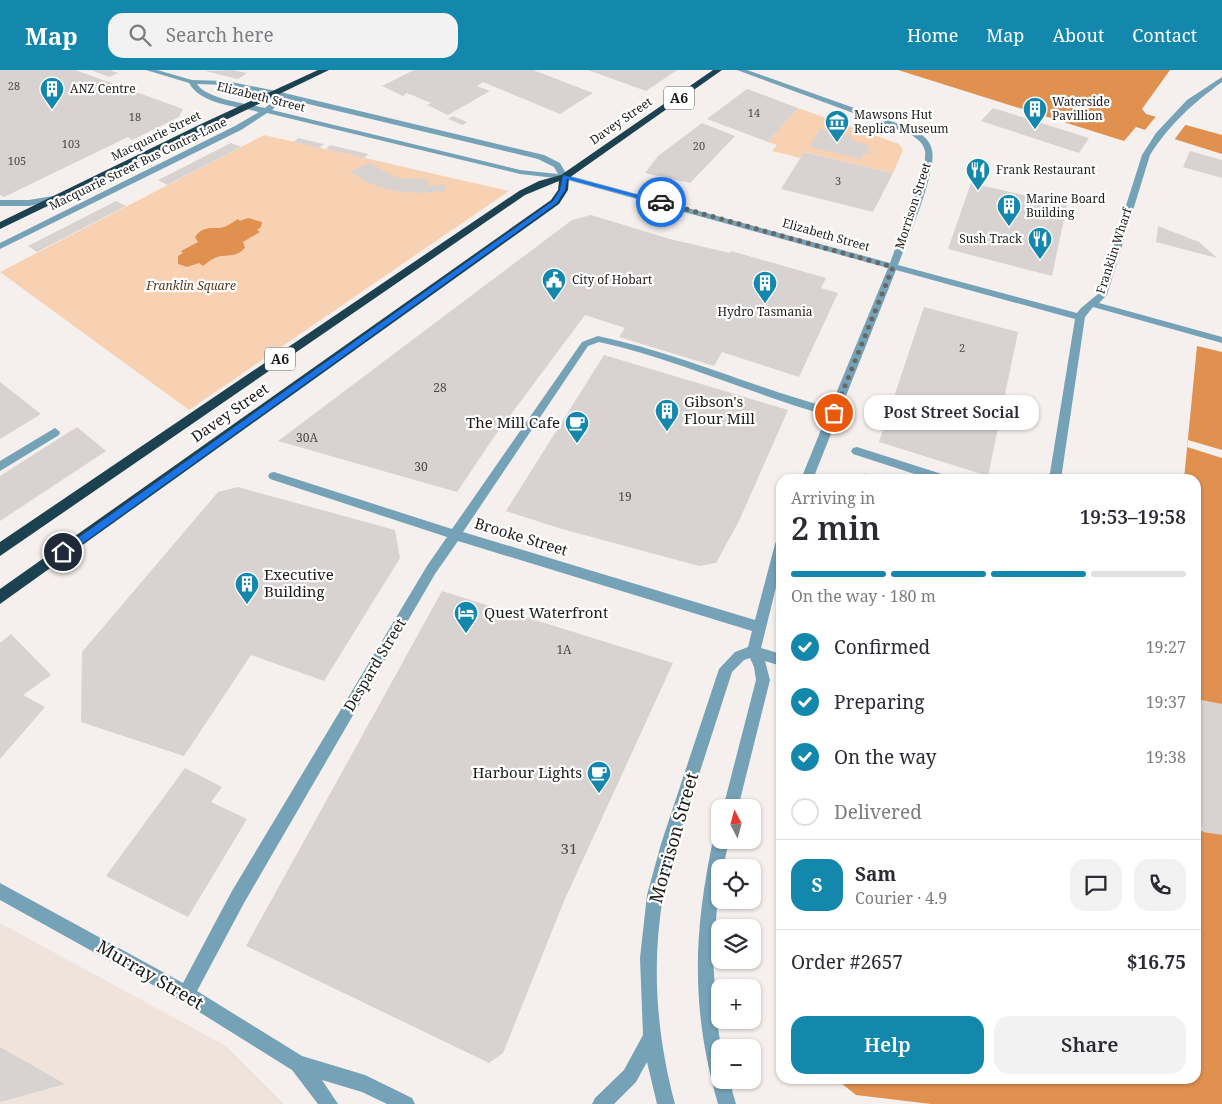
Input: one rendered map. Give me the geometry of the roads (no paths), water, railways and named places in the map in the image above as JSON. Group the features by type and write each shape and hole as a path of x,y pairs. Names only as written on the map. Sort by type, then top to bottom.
{"highway":[{"name":"Macquarie Street","path":"0,226 204,126 325,70"},
{"name":"Davey Street","path":"0,550 522,193 542,183 564,176 718,70"},
{"name":"Davey Street","path":"0,597 555,202 563,190 564,176"}],"street":[{"path":"149,70 192,82"},
{"name":"Morrison Street","path":"740,70 913,132 925,142 929,152 929,162 893,267 808,474"},
{"name":"Franklin Wharf","path":"1080,317 1084,310 1102,295 1142,164 1160,135 1173,120 1190,102 1222,79"},
{"name":"Elizabeth Street","path":"192,82 226,83 276,93 541,157 557,165 564,176"},
{"name":"Elizabeth Street","path":"192,82 202,95 266,112 520,172 564,176 1080,317"},
{"path":"266,112 275,103 276,93"},
{"name":"Macquarie Street Bus Contra-Lane","path":"0,246 238,128 266,112"},
{"path":"0,203 29,203 61,197"},
{"path":"1092,304 1222,340"},
{"path":"1056,474 1080,317"},
{"name":"Despard Street","path":"186,994 238,897 430,570 583,347 594,340 612,342 703,369 781,398 834,413"},
{"path":"0,467 56,432"},
{"path":"857,451 929,474"},
{"name":"Brooke Street","path":"274,476 455,535 760,627"},
{"path":"732,799 763,680 761,666 753,652 776,564"},
{"path":"753,652 776,659"},
{"name":"Morrison Street","path":"666,1104 651,1038 648,954 653,907 662,866 726,669 737,655 753,652"},
{"path":"712,1039 707,1014 704,954 708,905 719,849"},
{"name":"Murray Street","path":"0,891 186,994 298,1064 364,1084 406,1104"},
{"path":"601,1104 630,1076 651,1038"},
{"name":"Murray Street","path":"298,1064 329,1104"},
{"path":"723,1089 727,1104"}],"place":[{"name":"ANZ Centre","path":"52,110"},
{"name":"Waterside Pavillion","path":"1035,130"},
{"name":"Mawsons Hut Replica Museum","path":"837,143"},
{"name":"Frank Restaurant","path":"978,191"},
{"name":"Marine Board Building","path":"1009,227"},
{"name":"Sush Track","path":"1040,260"},
{"name":"City of Hobart","path":"554,301"},
{"name":"Hydro Tasmania","path":"765,304"},
{"name":"Post Street Social","path":"834,413"},
{"name":"Gibson's Flour Mill","path":"667,432"},
{"name":"The Mill Cafe","path":"577,444"},
{"name":"Executive Building","path":"247,605"},
{"name":"Quest Waterfront","path":"466,634"},
{"name":"Harbour Lights","path":"599,794"}],"park label":[{"name":"Franklin Square","path":"191,286"}]}
